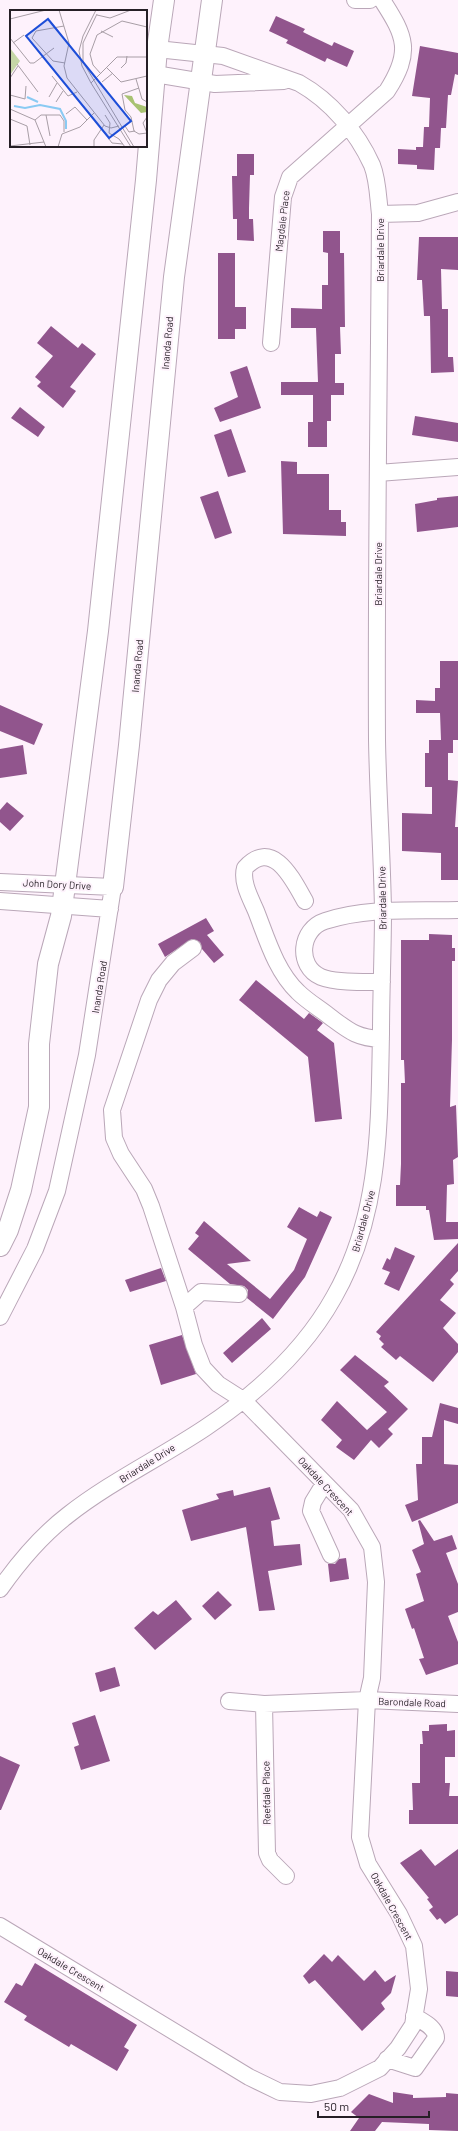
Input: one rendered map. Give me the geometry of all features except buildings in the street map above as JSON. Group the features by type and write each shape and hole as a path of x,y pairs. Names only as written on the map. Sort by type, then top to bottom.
{"main road":[{"path":"0,1246 8,1230 21,1190 32,1146 38,1107 39,1044 48,964 62,907 98,624 146,180 156,49 164,0"},
{"name":"Inanda Road","path":"113,887 130,738 174,277 212,0"}],"street":[{"path":"354,0 370,0"},
{"name":"Magdale Place","path":"271,343 283,196 290,177 387,91 397,76 403,59 403,38 382,0"},
{"name":"Briardale Drive","path":"0,1589 16,1567 66,1516 146,1462 202,1429 243,1400 281,1368 306,1338 334,1298 355,1252 372,1194 379,1126 383,911 377,742 380,214 372,166 358,140 327,102 299,83 290,81 250,64 223,56 156,49"},
{"name":"Briardale Drive","path":"155,74 215,84 290,81"},
{"path":"380,214 418,213 458,202"},
{"path":"378,474 458,467"},
{"path":"305,901 288,871 276,860 268,857 256,859 245,868 244,877 249,892 275,959 286,977 298,992 348,1030 366,1038 381,1039"},
{"name":"John Dory Drive","path":"0,882 113,887"},
{"name":"Inanda Road","path":"0,1317 34,1249 57,1191 87,1055 113,887"},
{"name":"John Dory Drive","path":"0,901 62,907 110,909"},
{"path":"382,982 358,982 322,977 309,969 304,958 304,942 312,929 324,921 383,911 458,910"},
{"name":"Oakdale Crescent","path":"0,1926 249,2077 280,2092 311,2094 340,2088 380,2068 398,2048 413,2025 419,1989 414,1946 398,1914 368,1864 360,1837 367,1700 372,1678 376,1582 372,1547 351,1510 243,1400 218,1384 203,1368 194,1346 184,1307 151,1206 144,1189 131,1172 114,1138 112,1110 149,1000 159,980 173,963 193,948"},
{"path":"184,1307 201,1292 239,1294"},
{"path":"324,1484 312,1502 311,1511 331,1555"},
{"path":"230,1701 264,1704 367,1700"},
{"name":"Barondale Road","path":"367,1700 458,1704"},
{"name":"Reefdale Place","path":"264,1704 267,1853 270,1860 286,1876"},
{"path":"387,2059 415,2068 436,2038 436,2033 433,2028 414,2016"}]}
